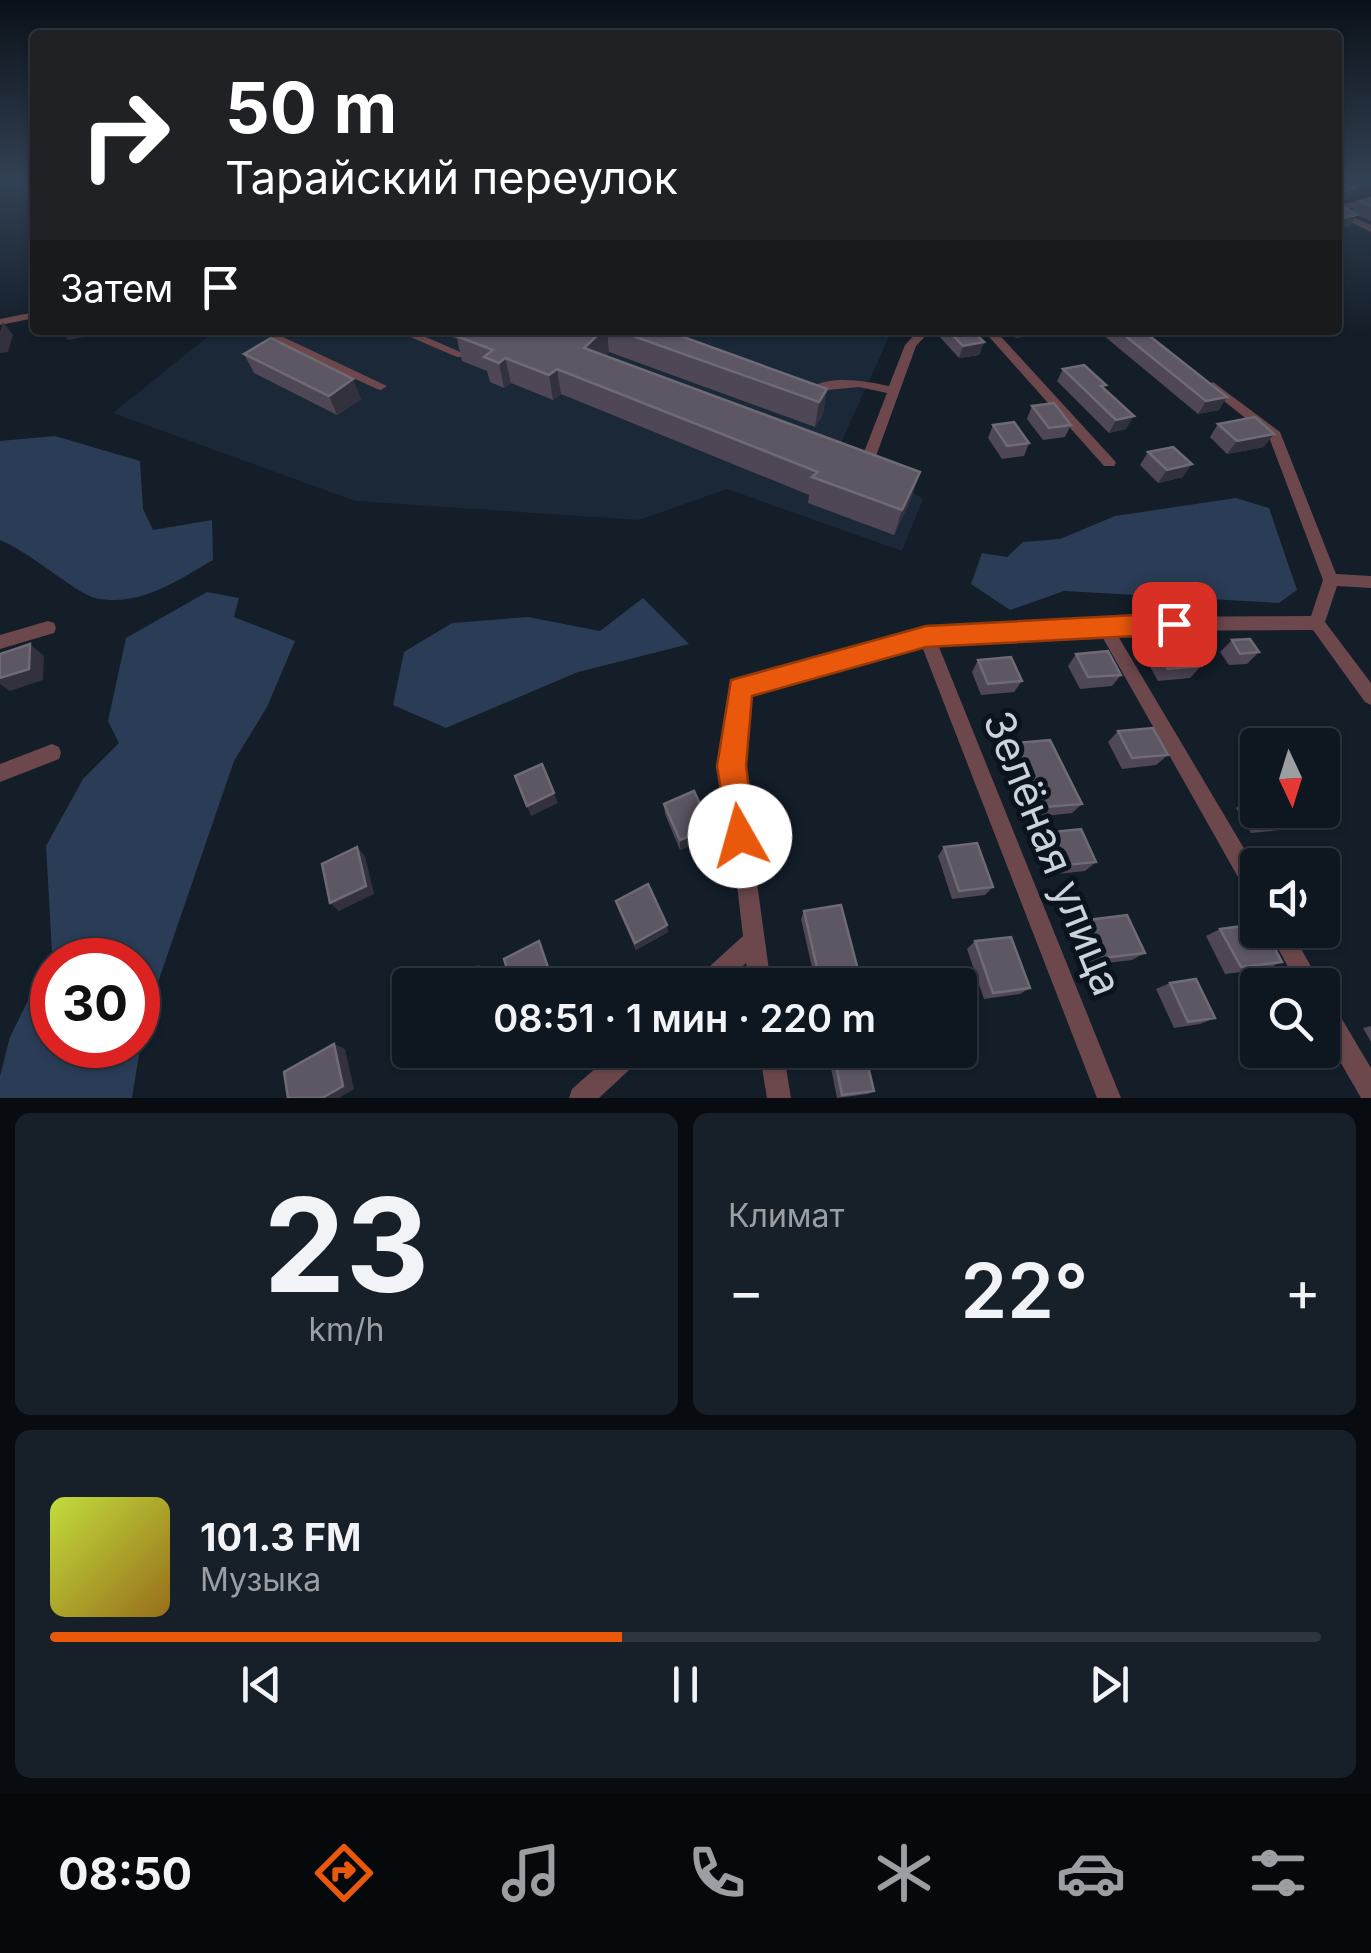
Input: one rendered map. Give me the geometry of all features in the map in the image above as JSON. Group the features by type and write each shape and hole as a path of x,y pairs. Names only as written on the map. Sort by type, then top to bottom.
{"street":[{"path":"0,322 30,315"},
{"path":"277,335 277,339 381,386"},
{"path":"412,335 461,355"},
{"path":"864,470 911,345 920,335"},
{"path":"994,335 1109,463"},
{"path":"1201,376 1274,434 1330,580 1317,623"},
{"path":"818,387 859,384 894,391"},
{"path":"1330,580 1371,582"},
{"path":"757,968 732,766 740,688 926,636 1103,624 1317,623"},
{"path":"1317,623 1371,697"},
{"path":"1103,624 1240,862"},
{"path":"0,642 48,628"},
{"name":"Зелёная улица","path":"926,636 1109,1098"},
{"path":"0,773 52,753"},
{"path":"725,968 753,942"},
{"path":"1340,1038 1371,1091"},
{"path":"581,1098 614,1068"},
{"path":"774,1068 780,1098"}],"shaded area":[{"path":"210,335 890,335 841,443 923,499 902,551 727,489 639,520 355,501 113,413"},
{"path":"55,436 140,461 143,509 153,530 212,520 213,560 142,596 111,600 87,595 0,540 0,441"},
{"path":"1236,498 1269,508 1297,590 1279,603 1064,591 1010,610 971,584 982,553 1007,557 1023,542 1060,539 1115,516"},
{"path":"207,592 239,598 234,617 295,641 267,707 234,761 160,976 160,938 51,938 46,846 83,779 119,743 108,721 126,638"},
{"path":"643,598 689,644 578,672 446,728 393,705 404,652 452,623 528,617 600,631"},
{"path":"30,997 30,1068 137,1068 132,1098 0,1098 0,1076 10,1037"}],"building":[{"path":"598,335 584,348 920,472 902,510 812,477 818,472 557,369 549,375 505,358 499,363 484,357 493,350 456,336"},
{"path":"630,335 678,335 827,389 819,402"},
{"path":"953,335 977,335 984,342 963,346"},
{"path":"1124,335 1148,335 1227,397 1206,401"},
{"path":"271,338 353,379 329,396 244,354"},
{"path":"1084,365 1134,416 1116,420 1063,369"},
{"path":"1054,403 1071,425 1049,428 1032,406"},
{"path":"1255,417 1274,434 1237,441 1218,424"},
{"path":"1014,422 1029,443 1007,446 993,425"},
{"path":"1173,447 1192,464 1167,470 1148,452"},
{"path":"1250,639 1259,652 1240,654 1232,640"},
{"path":"1186,643 1201,666 1168,669 1154,646"},
{"path":"30,644 29,669 0,678 0,654"},
{"path":"1108,651 1121,675 1088,677 1076,654"},
{"path":"1011,657 1022,681 988,684 978,660"},
{"path":"1153,728 1168,755 1132,758 1118,731"},
{"path":"1050,740 1082,804 1045,807 1015,743"},
{"path":"542,764 554,793 527,806 515,776"},
{"path":"694,791 711,827 680,840 664,804"},
{"path":"1081,829 1096,862 1056,866 1043,833"},
{"path":"977,843 993,887 959,891 944,847"},
{"path":"357,847 366,886 330,903 322,864"},
{"path":"648,884 667,925 635,943 616,901"},
{"path":"841,905 858,968 817,968 804,911"},
{"path":"1127,915 1145,953 1103,958 1087,920"},
{"path":"1240,926 1240,948 1275,948 1282,962 1241,967 1220,929"},
{"path":"1011,937 1030,988 993,993 975,941"},
{"path":"539,941 548,968 507,968 504,959"},
{"path":"1196,979 1215,1018 1188,1022 1170,983"},
{"path":"334,1044 343,1086 322,1098 288,1098 284,1072"},
{"path":"837,1068 868,1068 874,1091 842,1095"}],"route":[{"path":"740,836 732,766 740,688 926,636 1103,624 1174,624"}]}
